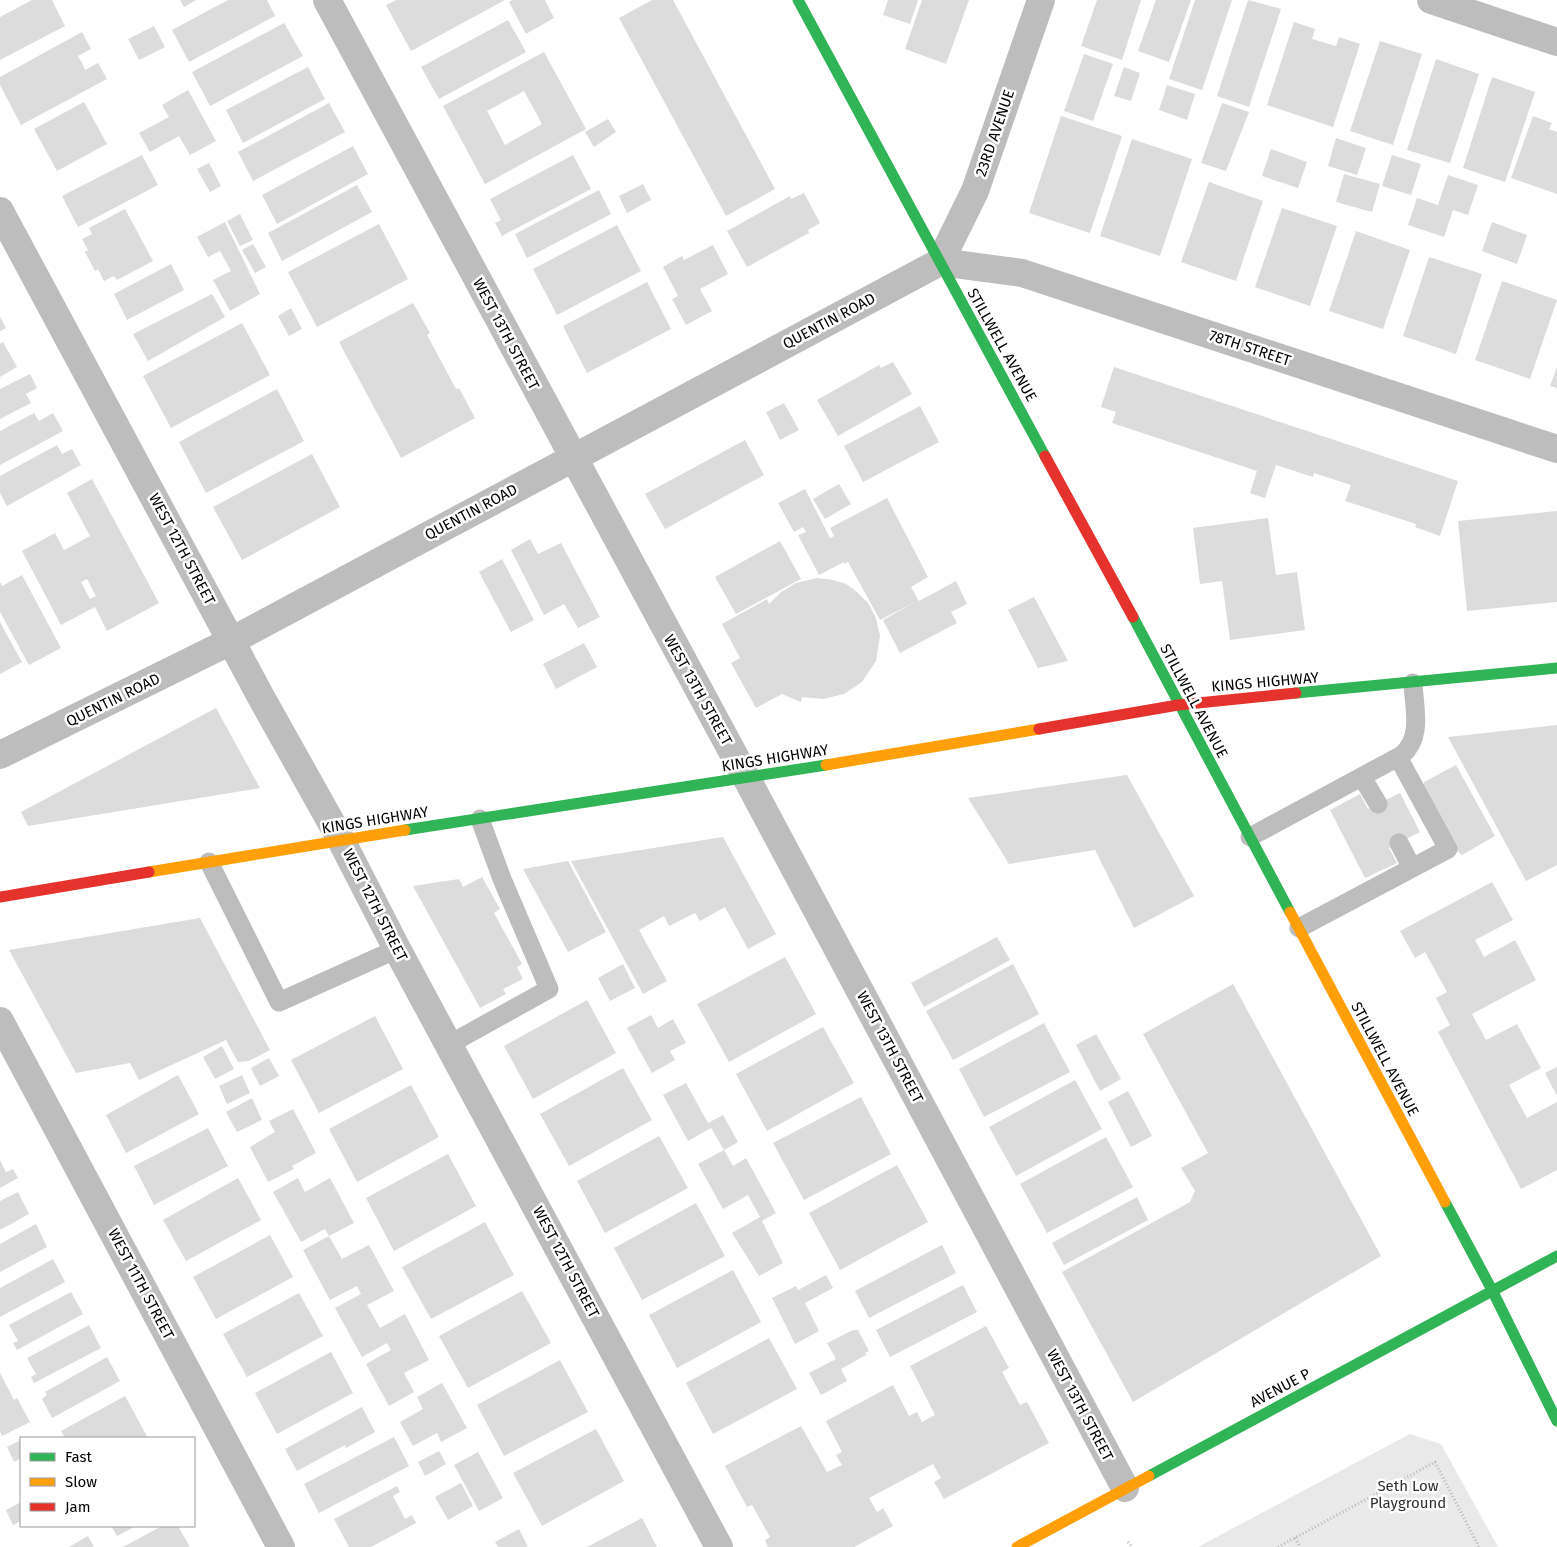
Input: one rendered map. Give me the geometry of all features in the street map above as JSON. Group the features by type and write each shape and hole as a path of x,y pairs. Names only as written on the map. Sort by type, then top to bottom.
{"main road":[{"name":"STILLWELL AVENUE","path":"798,0 1299,928 1492,1290 1557,1421"},
{"name":"KINGS HIGHWAY","path":"0,896 341,840 747,779 1178,705 1557,668"},
{"name":"AVENUE P","path":"1018,1547 1557,1256"}],"street":[{"name":"WEST 13TH STREET","path":"326,0 747,779 1125,1488"},
{"name":"23RD AVENUE","path":"940,262 975,191 1041,0"},
{"path":"1430,0 1557,42"},
{"name":"WEST 12TH STREET","path":"0,211 231,641 341,840 397,948 719,1547"},
{"name":"QUENTIN ROAD","path":"0,755 231,641 940,262"},
{"name":"78TH STREET","path":"940,262 1022,273 1557,449"},
{"name":"WEST 11TH STREET","path":"0,1021 282,1547"}],"lane":[{"path":"1250,837 1362,777 1409,749 1415,736 1413,683"},
{"path":"1299,928 1448,849 1398,757"},
{"path":"1362,777 1378,804"},
{"path":"450,1044 550,989 502,879 480,819"},
{"path":"1399,844 1412,868"},
{"path":"209,862 279,1002 397,948"}],"path":[{"path":"1278,1547 1436,1462 1479,1547"},
{"path":"1295,1538 1300,1547"},
{"path":"1128,1542 1132,1547"}],"green space":[{"name":"Seth Low Playground","path":"1410,1434 1441,1444 1498,1547 1198,1547"}],"building":[{"path":"32,0 52,0 65,26 0,60 0,17"},
{"path":"180,0 196,0 184,7"},
{"path":"228,0 267,0 275,16 189,62 172,30"},
{"path":"396,0 505,0 411,51 386,5"},
{"path":"512,0 545,0 554,18 526,34 509,2"},
{"path":"652,0 673,0 775,189 726,216 619,18"},
{"path":"888,0 918,0 910,24 883,15"},
{"path":"922,0 969,0 946,64 905,49"},
{"path":"1097,0 1141,0 1122,60 1081,46"},
{"path":"1156,0 1191,0 1169,62 1138,51"},
{"path":"1195,0 1232,0 1202,90 1169,79"},
{"path":"1248,0 1281,9 1249,107 1217,96"},
{"path":"508,20 526,52 439,99 421,67"},
{"path":"1294,22 1315,29 1312,39 1336,46 1339,37 1360,44 1333,127 1267,105"},
{"path":"284,23 303,56 210,106 192,72"},
{"path":"154,26 165,47 139,60 128,39"},
{"path":"82,32 91,49 78,56 85,70 98,63 107,79 21,125 0,85 0,77"},
{"path":"1380,41 1422,54 1393,145 1350,131"},
{"path":"544,52 586,129 485,184 443,106","holes":["524,91 542,124 505,145 487,111"]},
{"path":"1084,54 1113,64 1093,121 1064,111"},
{"path":"1436,59 1479,74 1450,163 1407,150"},
{"path":"308,67 325,99 243,143 226,110"},
{"path":"1124,67 1140,73 1131,101 1114,96"},
{"path":"1492,77 1535,92 1505,182 1463,168"},
{"path":"1167,85 1195,94 1187,120 1159,110"},
{"path":"188,90 216,141 190,155 179,136 150,152 139,133 169,117 162,105"},
{"path":"84,102 107,144 57,171 34,129"},
{"path":"329,103 345,132 253,181 238,152"},
{"path":"1222,103 1249,112 1226,171 1201,163"},
{"path":"1061,116 1122,136 1090,233 1029,213"},
{"path":"1533,116 1552,123 1549,129 1557,132 1557,194 1511,178"},
{"path":"608,119 616,132 594,147 585,132"},
{"path":"1336,138 1366,148 1357,175 1328,166"},
{"path":"1132,139 1192,159 1160,256 1100,236"},
{"path":"353,146 368,174 277,224 262,195"},
{"path":"1271,149 1307,162 1298,188 1262,176"},
{"path":"142,155 158,185 78,227 62,196"},
{"path":"573,155 591,189 502,236 495,223 501,220 490,199"},
{"path":"1392,155 1421,164 1411,195 1382,186"},
{"path":"209,163 221,186 210,192 197,169"},
{"path":"1344,174 1380,184 1372,212 1336,202"},
{"path":"1448,175 1478,185 1468,215 1453,210 1444,237 1408,225 1417,198 1438,205"},
{"path":"1209,182 1263,201 1236,281 1181,262"},
{"path":"643,184 651,200 627,213 619,196"},
{"path":"357,185 372,212 282,261 268,233"},
{"path":"599,190 611,214 527,258 515,234"},
{"path":"804,193 820,223 808,230 809,233 747,267 727,231 790,196 791,199"},
{"path":"1282,208 1337,226 1310,306 1255,287"},
{"path":"125,209 153,261 117,280 114,276 104,281 98,269 95,271 85,252 88,250 82,239 92,234 89,228"},
{"path":"240,214 253,240 240,246 227,221"},
{"path":"225,222 260,294 230,311 213,280 231,271 220,251 208,257 197,237"},
{"path":"1492,222 1527,235 1517,264 1482,251"},
{"path":"379,224 408,279 317,327 288,272"},
{"path":"617,225 641,271 557,315 533,269"},
{"path":"1356,231 1410,250 1383,329 1329,311"},
{"path":"253,244 266,267 255,273 242,250"},
{"path":"713,245 728,274 700,289 712,311 686,325 672,299 678,296 663,267 682,256 684,260"},
{"path":"1429,257 1482,274 1456,354 1403,336"},
{"path":"171,264 184,290 127,320 114,294"},
{"path":"1502,281 1557,300 1530,379 1475,360"},
{"path":"647,282 671,329 587,373 563,326"},
{"path":"212,294 225,317 148,361 133,334"},
{"path":"413,303 430,333 427,335 456,389 459,388 475,418 401,458 339,342"},
{"path":"291,308 302,329 289,336 278,316"},
{"path":"0,317 6,328 0,331"},
{"path":"242,323 270,375 171,428 143,376"},
{"path":"3,342 17,367 0,377 0,344"},
{"path":"893,362 912,394 838,436 817,400 879,365 881,368"},
{"path":"1114,367 1458,481 1440,536 1415,527 1416,524 1345,501 1351,485 1314,473 1313,477 1276,465 1265,498 1250,493 1257,471 1112,423 1116,412 1101,407"},
{"path":"1557,367 1557,388 1550,386"},
{"path":"30,374 37,388 26,394 31,403 0,419 0,389"},
{"path":"277,389 304,441 206,493 179,442"},
{"path":"784,403 799,430 780,440 766,412"},
{"path":"920,406 939,442 863,482 844,446"},
{"path":"34,413 39,421 53,413 63,431 0,465 0,431"},
{"path":"745,440 764,475 665,529 645,494"},
{"path":"57,445 62,454 72,449 81,465 7,506 0,493 0,476"},
{"path":"312,454 340,507 242,560 213,507"},
{"path":"92,479 159,603 107,631 95,607 61,625 22,551 55,533 64,550 90,536 67,493","holes":["87,579 96,596 90,599 81,582"]},
{"path":"839,484 851,504 825,519 813,499"},
{"path":"805,489 830,538 834,536 830,528 887,498 928,577 911,587 919,601 956,581 967,604 951,612 957,623 900,653 883,620 915,602 880,620 848,562 844,564 844,562 819,575 798,535 806,532 803,527 794,532 778,503"},
{"path":"1557,511 1557,602 1467,611 1458,521"},
{"path":"1268,518 1276,575 1297,572 1305,630 1230,640 1222,581 1200,584 1193,528"},
{"path":"530,539 538,554 561,543 600,617 578,628 564,604 544,615 511,550"},
{"path":"780,541 801,579 736,614 715,577"},
{"path":"502,559 534,620 511,632 479,572"},
{"path":"22,575 61,648 29,665 0,612 0,582 2,586"},
{"path":"817,578 846,584 868,603 876,618 880,636 876,661 862,682 844,694 823,699 802,697 801,702 782,694 756,708 731,663 740,658 722,624 767,599 769,604 781,592 796,583"},
{"path":"1034,597 1068,661 1038,668 1008,610"},
{"path":"0,622 22,662 0,674"},
{"path":"584,643 597,667 556,689 543,664"},
{"path":"216,708 260,788 28,826 21,812"},
{"path":"1557,725 1557,865 1526,881 1448,737"},
{"path":"1456,765 1495,836 1462,855 1457,851 1423,787 1424,782"},
{"path":"1127,775 1194,896 1134,928 1095,850 1009,864 968,798"},
{"path":"1400,793 1420,832 1389,848 1397,863 1365,878 1330,810 1360,794 1368,809"},
{"path":"723,837 776,934 748,949 725,907 700,921 695,913 669,926 664,916 639,930 667,981 643,994 571,861"},
{"path":"568,861 606,932 568,952 523,869"},
{"path":"482,877 500,909 494,913 522,964 517,967 523,979 503,989 506,994 480,1008 413,886 459,879 463,887"},
{"path":"1492,882 1513,920 1475,940 1484,957 1515,940 1536,980 1472,1014 1486,1040 1517,1024 1541,1068 1509,1085 1527,1118 1557,1102 1557,1170 1521,1189 1438,1032 1450,1025 1436,998 1447,992 1425,952 1415,958 1400,931"},
{"path":"200,918 270,1050 249,1061 238,1062 226,1040 139,1080 130,1063 76,1073 9,950"},
{"path":"997,937 1010,960 924,1007 911,983"},
{"path":"785,957 816,1014 729,1062 697,1004"},
{"path":"623,964 635,988 610,1001 598,978"},
{"path":"1013,964 1039,1014 953,1060 926,1011"},
{"path":"1233,984 1381,1256 1133,1402 1062,1272 1190,1202 1195,1191 1181,1168 1208,1153 1143,1034"},
{"path":"587,1000 616,1053 533,1099 504,1046"},
{"path":"651,1015 658,1028 673,1019 686,1043 670,1051 675,1060 652,1073 627,1028"},
{"path":"375,1016 403,1069 319,1113 291,1060"},
{"path":"1044,1023 1070,1072 984,1117 959,1069"},
{"path":"823,1027 854,1083 767,1131 736,1074"},
{"path":"1096,1034 1121,1079 1100,1091 1076,1045"},
{"path":"222,1046 234,1069 215,1079 203,1057"},
{"path":"269,1058 279,1076 260,1086 251,1068"},
{"path":"1557,1067 1557,1096 1545,1073"},
{"path":"623,1068 652,1120 569,1166 540,1114"},
{"path":"178,1075 199,1114 126,1153 106,1115"},
{"path":"242,1075 250,1093 227,1104 219,1086"},
{"path":"1075,1080 1102,1129 1016,1176 989,1127"},
{"path":"686,1083 708,1123 723,1115 738,1142 724,1150 711,1128 688,1141 663,1095"},
{"path":"411,1085 439,1137 357,1182 329,1129"},
{"path":"1128,1091 1152,1136 1131,1147 1108,1102"},
{"path":"861,1097 891,1154 804,1200 773,1143"},
{"path":"252,1098 262,1120 237,1132 226,1112"},
{"path":"293,1109 316,1153 292,1166 294,1169 268,1182 250,1147 275,1132 269,1121"},
{"path":"208,1128 228,1166 154,1205 134,1166"},
{"path":"659,1136 688,1188 605,1233 577,1181"},
{"path":"1106,1137 1133,1187 1047,1233 1020,1184"},
{"path":"724,1150 733,1166 746,1158 776,1213 762,1221 783,1263 759,1276 732,1233 760,1217 748,1195 723,1209 698,1164"},
{"path":"448,1154 476,1206 394,1251 366,1198"},
{"path":"0,1160 6,1172 13,1169 18,1178 0,1188"},
{"path":"897,1165 928,1222 840,1270 809,1213"},
{"path":"238,1178 261,1220 186,1261 163,1220"},
{"path":"298,1178 305,1192 330,1178 354,1223 329,1236 325,1229 301,1242 273,1192"},
{"path":"18,1192 29,1214 0,1230 0,1201"},
{"path":"1137,1197 1148,1220 1064,1265 1052,1243"},
{"path":"696,1203 725,1256 642,1300 614,1248"},
{"path":"485,1222 514,1275 431,1319 402,1267"},
{"path":"36,1224 47,1247 0,1272 0,1244"},
{"path":"270,1235 293,1277 216,1319 193,1277"},
{"path":"329,1236 342,1259 369,1245 394,1291 367,1305 380,1328 405,1314 429,1360 404,1373 414,1392 389,1406 366,1364 391,1350 387,1343 362,1357 335,1308 361,1294 357,1286 330,1300 303,1250"},
{"path":"942,1245 956,1273 869,1318 855,1291"},
{"path":"53,1259 65,1282 0,1317 0,1288"},
{"path":"733,1270 761,1322 677,1368 649,1315"},
{"path":"826,1275 833,1288 805,1303 819,1331 795,1344 772,1298 796,1286 798,1290"},
{"path":"963,1285 977,1312 890,1357 876,1330"},
{"path":"522,1291 551,1343 468,1388 439,1336"},
{"path":"71,1292 83,1314 17,1350 13,1343 18,1341 9,1325"},
{"path":"299,1293 323,1336 247,1377 223,1334"},
{"path":"89,1325 101,1348 34,1383 31,1377 36,1374 27,1358"},
{"path":"986,1326 1009,1368 1002,1372 1020,1405 1027,1402 1049,1443 944,1499 934,1482 941,1478 933,1464 869,1498 877,1512 883,1508 893,1526 854,1547 768,1547 765,1540 770,1537 752,1505 747,1507 725,1466 801,1426 827,1472 842,1465 836,1455 842,1452 826,1421 893,1385 909,1416 917,1412 922,1422 935,1415 910,1366"},
{"path":"853,1330 858,1330 869,1351 865,1353 866,1355 841,1369 847,1381 821,1395 809,1373 836,1359 827,1343"},
{"path":"769,1338 797,1389 713,1434 686,1383"},
{"path":"331,1352 353,1393 277,1434 255,1393"},
{"path":"107,1357 120,1381 52,1418 42,1399 47,1395 45,1392"},
{"path":"560,1360 588,1412 504,1456 477,1405"},
{"path":"0,1373 14,1400 17,1398 30,1422 2,1436 0,1431"},
{"path":"442,1383 467,1428 441,1442 437,1433 413,1446 400,1422 423,1409 417,1397"},
{"path":"125,1396 147,1437 64,1437 61,1431"},
{"path":"362,1407 375,1432 346,1448 345,1445 297,1471 285,1449"},
{"path":"596,1429 624,1481 542,1526 513,1473"},
{"path":"394,1437 409,1466 319,1513 304,1484"},
{"path":"20,1440 20,1459 14,1462 7,1447"},
{"path":"439,1451 446,1464 425,1476 418,1462"},
{"path":"478,1452 503,1498 479,1511 454,1465"},
{"path":"461,1483 473,1506 448,1520 435,1497"},
{"path":"397,1486 400,1492 393,1496 405,1519 412,1515 416,1523 371,1547 349,1547 334,1519"},
{"path":"20,1503 20,1522 13,1525 6,1510"},
{"path":"642,1518 657,1547 587,1547"},
{"path":"112,1527 134,1527 117,1536"},
{"path":"160,1527 179,1527 190,1547 123,1547"},
{"path":"519,1529 528,1547 498,1547 495,1542"},
{"path":"88,1536 94,1547 69,1547"}],"traffic: fast":[{"path":"798,0 1045,456"},
{"path":"1133,617 1290,912"},
{"path":"1296,693 1557,668"},
{"path":"405,830 826,765"},
{"path":"1445,1202 1492,1290 1557,1421"},
{"path":"1149,1476 1557,1256"}],"traffic: slow":[{"path":"826,765 1039,729"},
{"path":"149,872 405,830"},
{"path":"1290,912 1445,1202"},
{"path":"1017,1547 1149,1476"}],"traffic: jam":[{"path":"1045,456 1133,617"},
{"path":"1039,729 1178,705 1296,693"},
{"path":"0,897 149,872"}]}
